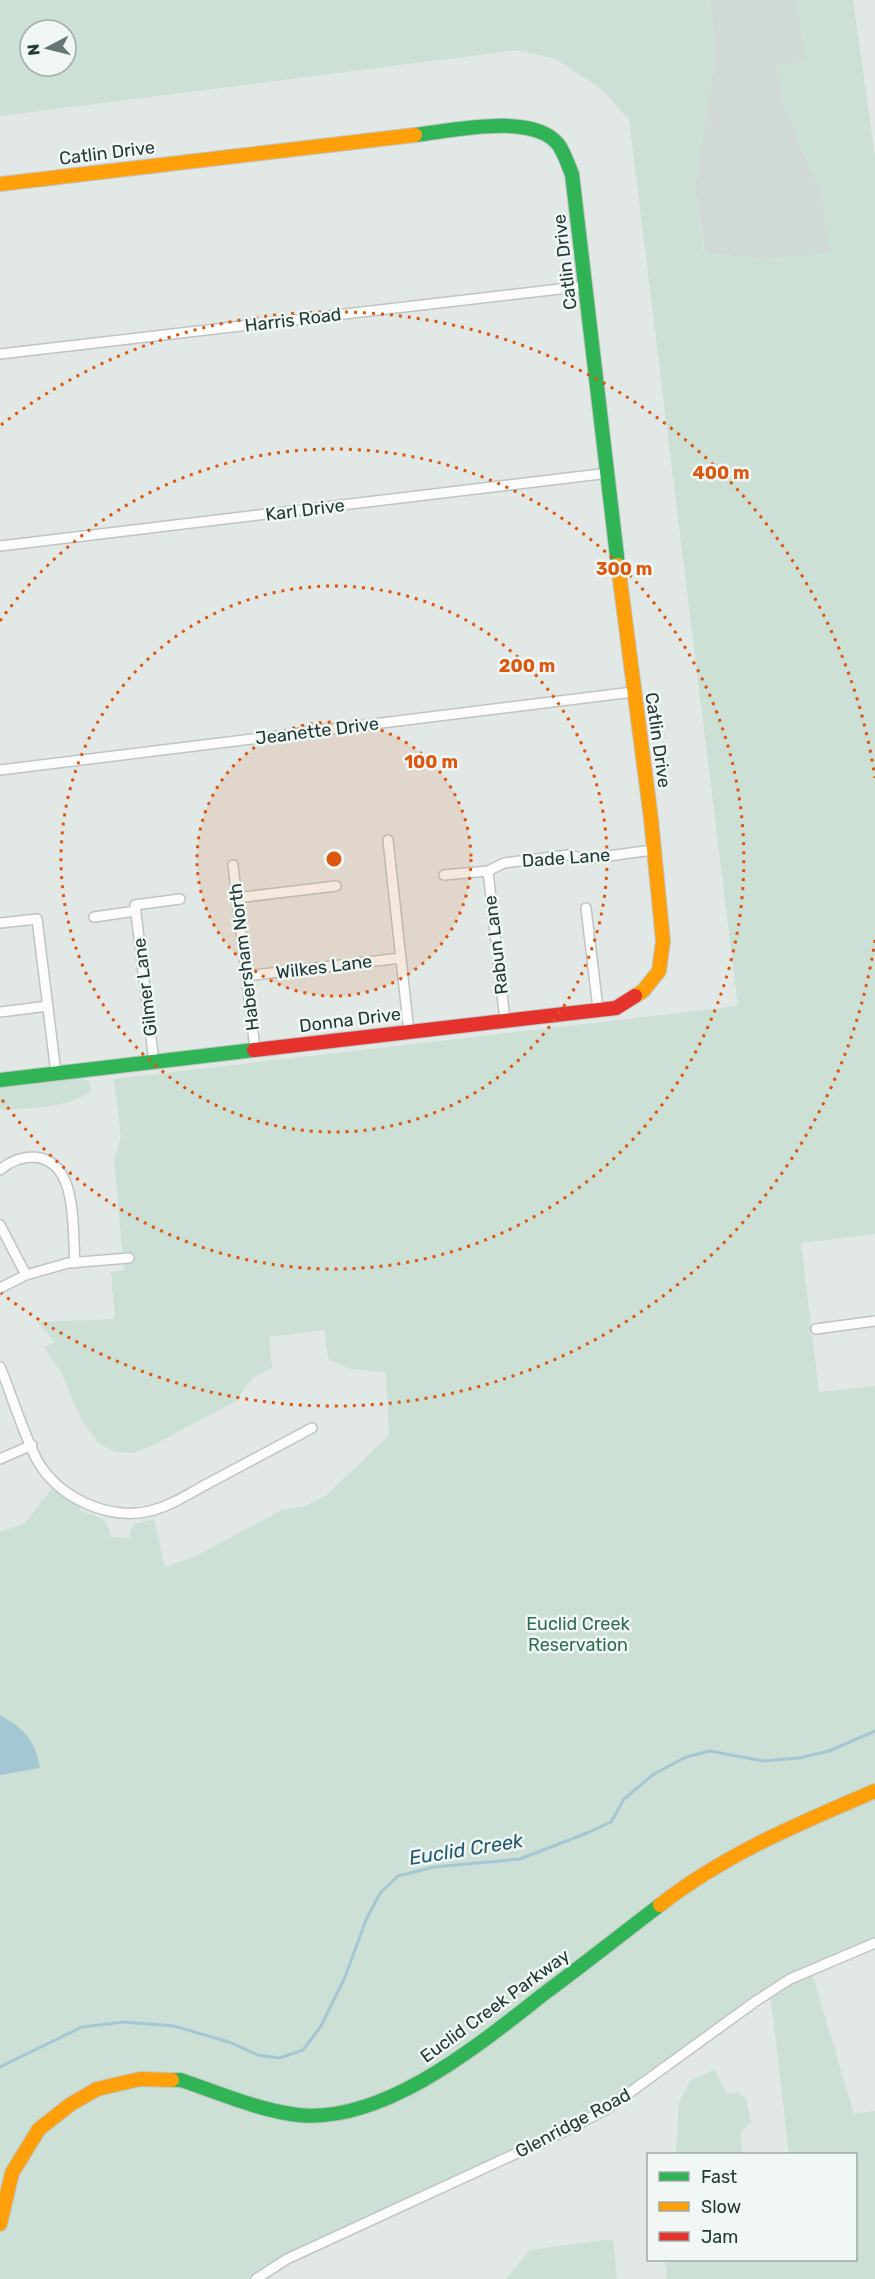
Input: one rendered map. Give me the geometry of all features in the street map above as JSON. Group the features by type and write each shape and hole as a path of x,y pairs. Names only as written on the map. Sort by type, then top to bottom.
{"street":[{"name":"Catlin Drive","path":"0,184 499,125 534,128 558,144 573,174 663,941"},
{"name":"Harris Road","path":"0,354 586,286"},
{"name":"Karl Drive","path":"0,546 609,473"},
{"name":"Jeanette Drive","path":"0,770 633,692"},
{"path":"388,840 409,1032"},
{"name":"Dade Lane","path":"444,875 488,871 504,863 525,860 568,855 586,859 653,850"},
{"name":"Habersham North","path":"233,865 255,1050"},
{"name":"Rabun Lane","path":"488,871 506,1020"},
{"path":"237,898 336,886"},
{"path":"94,916 136,911 135,905 180,899"},
{"path":"586,908 598,1009"},
{"name":"Gilmer Lane","path":"136,911 154,1062"},
{"path":"0,923 37,919 56,1073"},
{"name":"Donna Drive","path":"0,1080 616,1008 643,991 659,971 663,941"},
{"name":"Wilkes Lane","path":"246,976 401,958"},
{"path":"0,1012 48,1006"},
{"path":"0,1170 23,1157 44,1158 61,1170 69,1190 75,1263"},
{"path":"0,1225 26,1275"},
{"path":"0,1288 26,1275 75,1263 129,1258"},
{"path":"816,1329 875,1322"},
{"path":"0,1366 38,1460 55,1484 72,1498 124,1513 149,1512 175,1503 312,1428"},
{"path":"0,1460 32,1446"},
{"name":"Euclid Creek Parkway","path":"0,2224 12,2173 39,2128 71,2104 97,2089 140,2079 181,2080 262,2108 300,2115 345,2112 390,2097 441,2071 493,2034 688,1883 741,1852 875,1791"},
{"name":"Glenridge Road","path":"256,2279 288,2259 567,2130 617,2103 780,1985 827,1962 875,1943"}],"shaded area":[{"path":"710,0 797,0 805,61 777,66 782,102 822,195 829,253 764,259 705,253 695,188 716,52"}],"green space":[{"name":"Euclid Creek Reservation","path":"0,0 710,0 716,52 695,188 704,253 764,259 829,252 822,195 782,102 777,65 805,61 797,0 853,0 875,157 875,1234 801,1243 819,1392 875,1386 875,1943 811,1970 854,2114 875,2111 875,2279 667,2279 665,2261 857,2261 857,2153 789,2153 770,1992 617,2103 256,2279 0,2279 0,1532 25,1523 55,1484 84,1502 79,1510 105,1521 110,1537 130,1538 131,1529 135,1524 154,1519 165,1567 194,1557 282,1510 306,1506 328,1494 389,1435 386,1372 349,1369 328,1359 325,1330 269,1337 272,1368 252,1378 236,1401 153,1445 134,1453 116,1452 99,1444 81,1419 61,1372 44,1347 55,1342 37,1322 115,1319 111,1272 124,1270 114,1159 121,1138 114,1079 738,1006 629,119 600,88 556,59 518,50 0,116"},
{"path":"75,1077 89,1081 91,1090 72,1101 35,1108 0,1110 0,1084"},
{"path":"714,2070 727,2094 739,2092 746,2099 751,2123 740,2132 743,2153 676,2153 679,2102 691,2080"},
{"path":"613,2239 617,2279 506,2279 530,2250"}],"water":[{"path":"0,1715 16,1725 28,1737 40,1768 0,1775"}],"waterway":[{"name":"Euclid Creek","path":"0,2067 82,2027 124,2022 174,2026 229,2042 258,2055 279,2058 303,2050 321,2026 345,1977 366,1920 380,1893 398,1876 434,1867 520,1859 587,1833 611,1822 624,1799 654,1774 686,1757 710,1751 763,1761 799,1758 829,1751 875,1731"}],"traffic: fast":[{"path":"415,135 491,126 511,126 546,134 558,144 564,155 572,174 618,565"},
{"path":"0,1080 254,1050"},
{"path":"172,2080 181,2080 283,2113 331,2114 364,2107 398,2094 462,2056 660,1905"}],"traffic: slow":[{"path":"0,184 415,135"},
{"path":"618,565 651,819 663,941 659,971 643,991 635,996"},
{"path":"660,1905 710,1870 737,1855 875,1791"},
{"path":"0,2224 12,2173 39,2129 71,2104 97,2089 140,2079 172,2080"}],"traffic: jam":[{"path":"254,1050 616,1008 635,996"}]}
